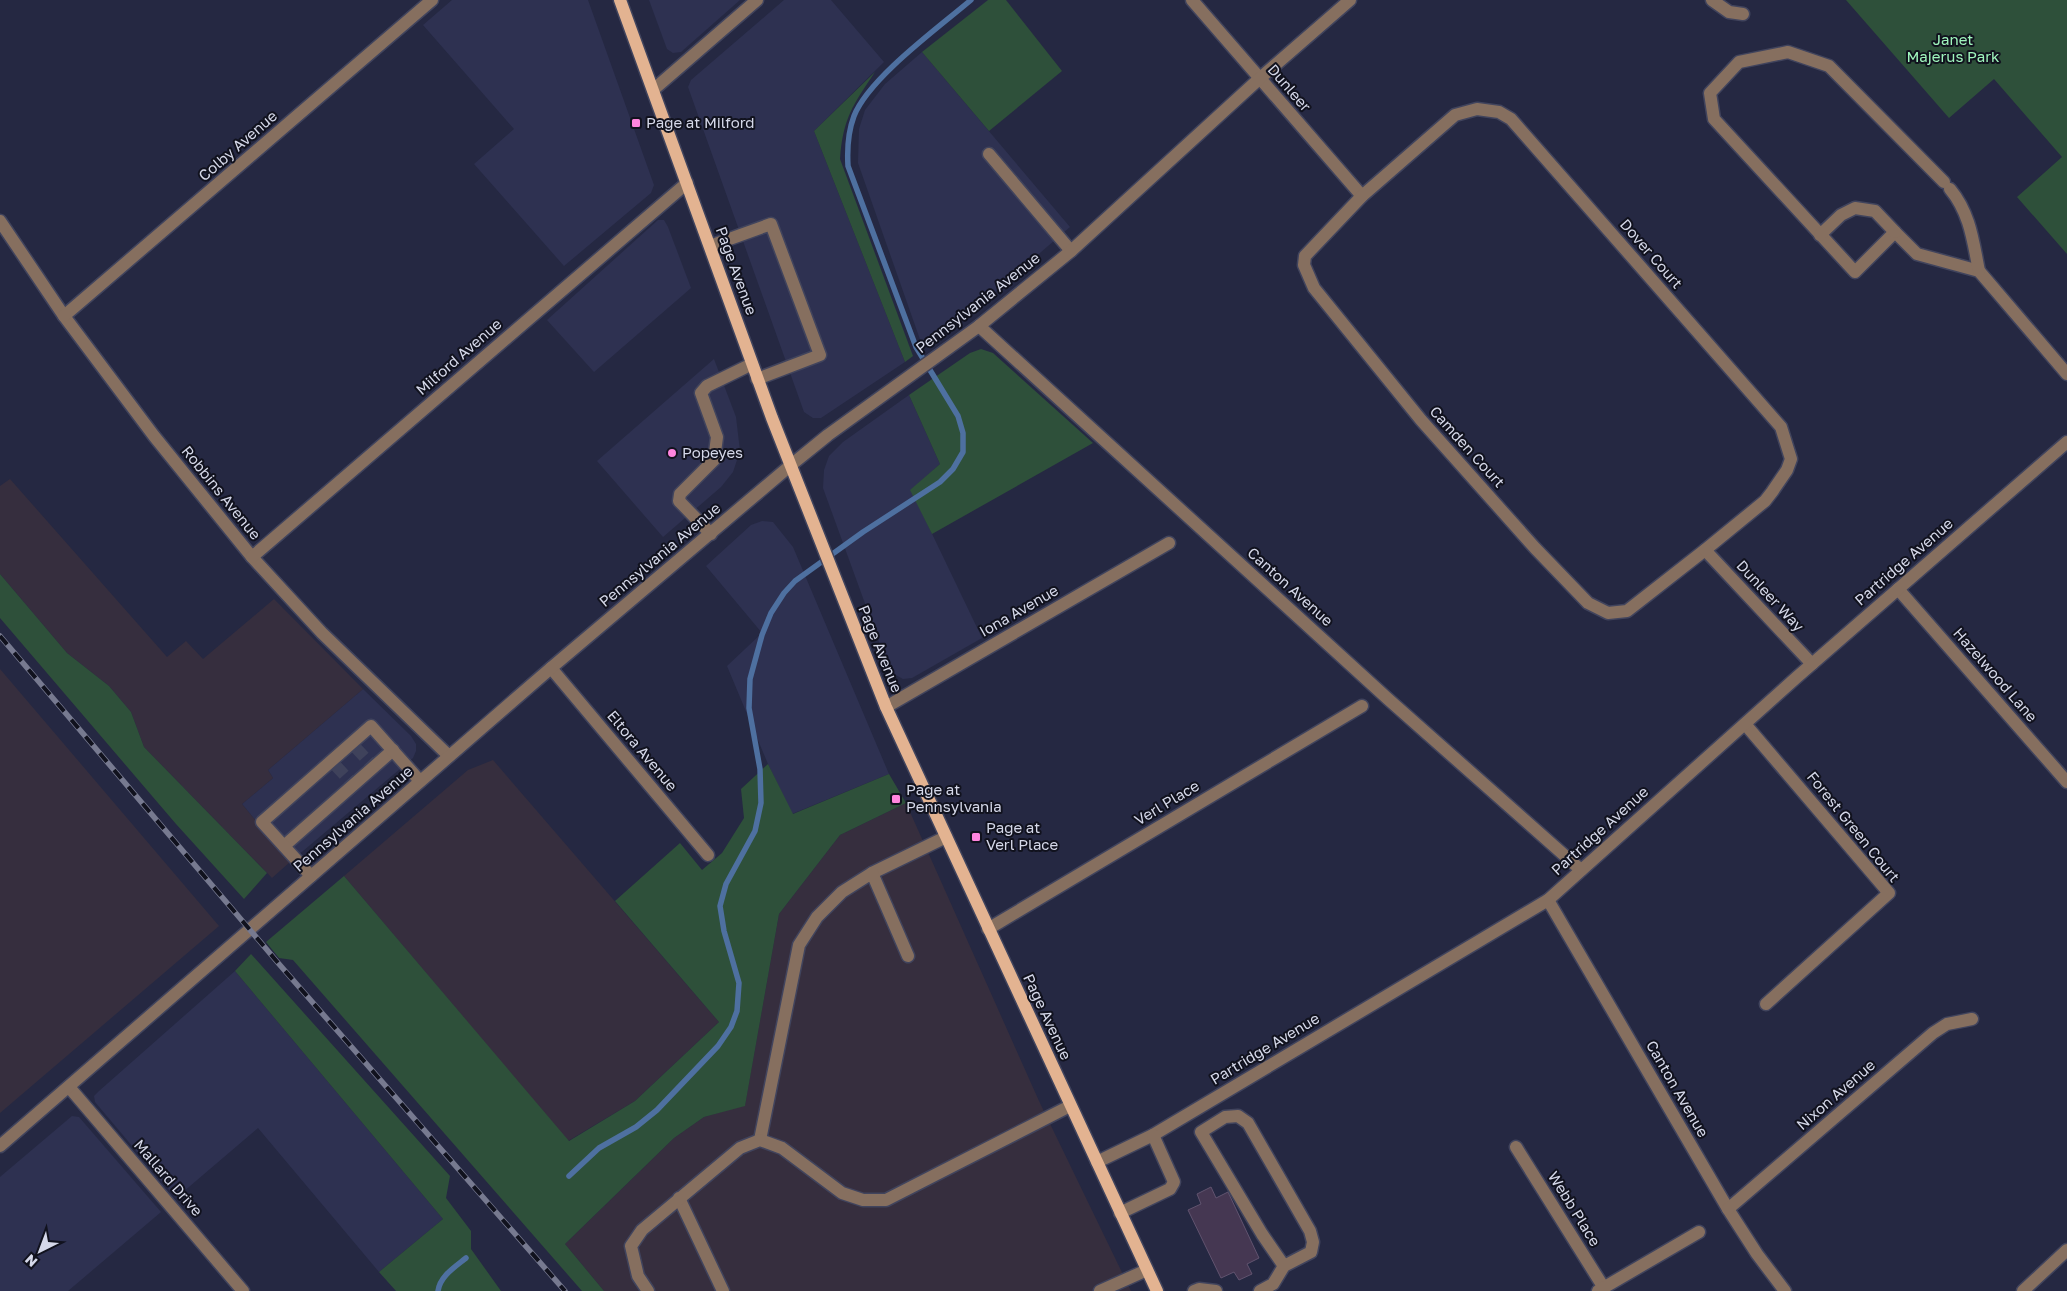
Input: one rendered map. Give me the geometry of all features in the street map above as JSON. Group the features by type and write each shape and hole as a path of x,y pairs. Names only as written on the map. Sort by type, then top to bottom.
{"main road":[{"name":"Page Avenue","path":"620,0 757,379 886,707 1157,1291"}],"street":[{"name":"Colby Avenue","path":"64,316 432,0"},
{"path":"653,90 757,0"},
{"name":"Dunleer","path":"1192,0 1362,196"},
{"name":"Pennsylvania Avenue","path":"0,1146 551,668 791,465 828,435 979,326 1071,251 1259,79 1350,0"},
{"path":"1712,0 1729,12 1743,14"},
{"path":"1895,232 1854,272 1714,119 1710,94 1738,62 1788,52 1829,66 1957,198 1968,218 1979,271 2067,374"},
{"name":"Dover Court","path":"1362,196 1455,115 1478,109 1499,112 1511,119 1781,426 1791,458 1786,470 1765,501 1705,550"},
{"path":"989,154 1071,251"},
{"name":"Milford Avenue","path":"252,557 687,183"},
{"name":"Camden Court","path":"1362,196 1305,256 1304,265 1314,288 1421,420 1535,548 1588,603 1608,613 1627,611 1705,550"},
{"path":"1820,235 1841,215 1856,208 1875,211 1918,254 1979,271"},
{"name":"Robbins Avenue","path":"0,222 64,316 154,436 252,557 322,632 449,756"},
{"path":"710,246 771,224 820,355 757,379"},
{"name":"Canton Avenue","path":"979,326 1388,699 1581,870"},
{"path":"711,534 679,501 680,494 714,460 716,437 701,393 707,386 752,364"},
{"name":"Partridge Avenue","path":"1097,1162 1153,1135 1548,900 1898,589 2064,450"},
{"name":"Iona Avenue","path":"886,707 1169,543"},
{"name":"Dunleer Way","path":"1705,550 1812,664"},
{"name":"Hazelwood Lane","path":"1898,589 2067,782"},
{"name":"Eltora Avenue","path":"551,668 708,855"},
{"name":"Verl Place","path":"988,929 1362,706"},
{"name":"Forest Green Court","path":"1745,724 1890,893 1766,1004"},
{"path":"311,876 262,822 334,763 371,726 420,781"},
{"path":"284,846 352,783 393,750"},
{"path":"760,1140 799,945 817,917 842,892 872,873 946,837"},
{"path":"872,873 908,956"},
{"name":"Canton Avenue","path":"1548,900 1728,1209 1757,1254 1785,1291"},
{"name":"Nixon Avenue","path":"1728,1209 1933,1033 1947,1024 1972,1019"},
{"name":"Mallard Drive","path":"69,1087 243,1291"},
{"path":"648,1291 638,1276 631,1246 642,1230 740,1148 760,1140 782,1148 842,1193 863,1200 886,1200 1070,1106"},
{"path":"1190,1113 1262,1234 1284,1266"},
{"path":"1201,1132 1225,1117 1238,1116 1248,1123 1310,1231 1313,1242 1311,1252 1284,1266 1273,1284 1260,1291"},
{"path":"1120,1213 1170,1189 1174,1182 1153,1135"},
{"name":"Webb Place","path":"1516,1147 1601,1289"},
{"path":"679,1198 723,1291"},
{"path":"1601,1289 1699,1232"},
{"path":"2023,1291 2067,1250"},
{"path":"1100,1291 1147,1270"},
{"path":"1194,1291 1200,1289 1216,1291"}],"shaded area":[{"path":"452,0 588,0 654,185 651,193 564,266 474,164 514,129 423,25"},
{"path":"649,0 740,0 681,52 673,53 667,49"},
{"path":"784,0 831,0 884,62 814,131 905,362 821,418 813,418 804,412 688,87 691,80"},
{"path":"922,52 1070,227 967,316 923,348 858,163 859,129 865,110 885,84"},
{"path":"658,220 664,220 668,227 691,288 594,372 547,320"},
{"path":"714,359 736,417 740,451 733,472 721,487 663,537 597,461"},
{"path":"909,395 940,464 911,490 982,638 912,678 903,679 894,674 887,664 823,488 824,470 829,456 843,442"},
{"path":"10,479 167,657 186,641 203,659 274,599 363,689 268,770 273,778 242,804 290,862 272,878 144,747 131,712 109,686 67,653 0,574 0,486"},
{"path":"762,521 773,522 793,547 889,774 792,814 768,764 727,666 762,633 706,566 751,525"},
{"path":"0,669 219,926 0,1113"},
{"path":"363,689 411,736 416,744 416,751 413,758 290,862 242,804 273,778 268,770"},
{"path":"493,760 719,1022 635,1101 568,1141 344,876 468,770"},
{"path":"906,803 1039,1101 1131,1291 604,1291 565,1244 674,1138 704,1117 745,1105 779,914 840,835"},
{"path":"235,971 443,1219 379,1272 258,1128 176,1198 95,1102 94,1096 99,1091"},
{"path":"72,1116 79,1117 161,1212 68,1291 0,1291 0,1177"}],"green space":[{"path":"988,0 1006,0 1062,71 989,131 922,52"},
{"name":"Janet Majerus Park","path":"1846,0 2067,0 2067,254 2017,197 2062,157 1994,79 1949,118"},
{"path":"875,72 850,113 841,145 840,159 913,356 905,362 814,131"},
{"path":"981,349 993,353 1093,443 932,534 910,490 940,464 909,395 970,353"},
{"path":"0,574 67,653 109,686 131,712 144,747 267,873 244,899 176,824 0,618"},
{"path":"768,764 793,814 889,774 906,803 840,835 779,914 745,1106 704,1117 674,1138 565,1244 604,1291 582,1291 293,960 279,958 266,942 344,876 569,1141 635,1101 719,1022 615,901 680,843 702,870 722,853 744,818 741,789"},
{"path":"251,954 450,1176 446,1198 471,1231 471,1249 501,1291 396,1291 379,1272 443,1219 235,971"}],"building":[{"path":"1211,1187 1216,1198 1228,1192 1259,1258 1247,1264 1252,1274 1239,1280 1234,1272 1221,1278 1188,1210 1201,1204 1197,1194"}],"waterway":[{"path":"569,1176 599,1148 636,1127 657,1110 718,1046 731,1027 737,1011 739,983 724,931 720,906 726,884 755,831 761,803 760,769 749,708 750,679 762,635 771,613 784,593 795,581 863,532 940,482 953,469 963,452 963,433 958,416 916,347 848,166 848,153 849,134 854,116 862,101 874,86 906,54 971,0"},
{"path":"438,1291 445,1276 466,1258"}],"tunnel":[{"path":"356,748 371,764"},
{"path":"336,766 350,781"}],"railway":[{"path":"0,636 279,964 565,1291"}],"place":[{"name":"Page at Milford","path":"636,123"},
{"name":"Popeyes","path":"672,453"},
{"name":"Page at Pennsylvania","path":"896,799"},
{"name":"Page at Verl Place","path":"976,837"}]}
